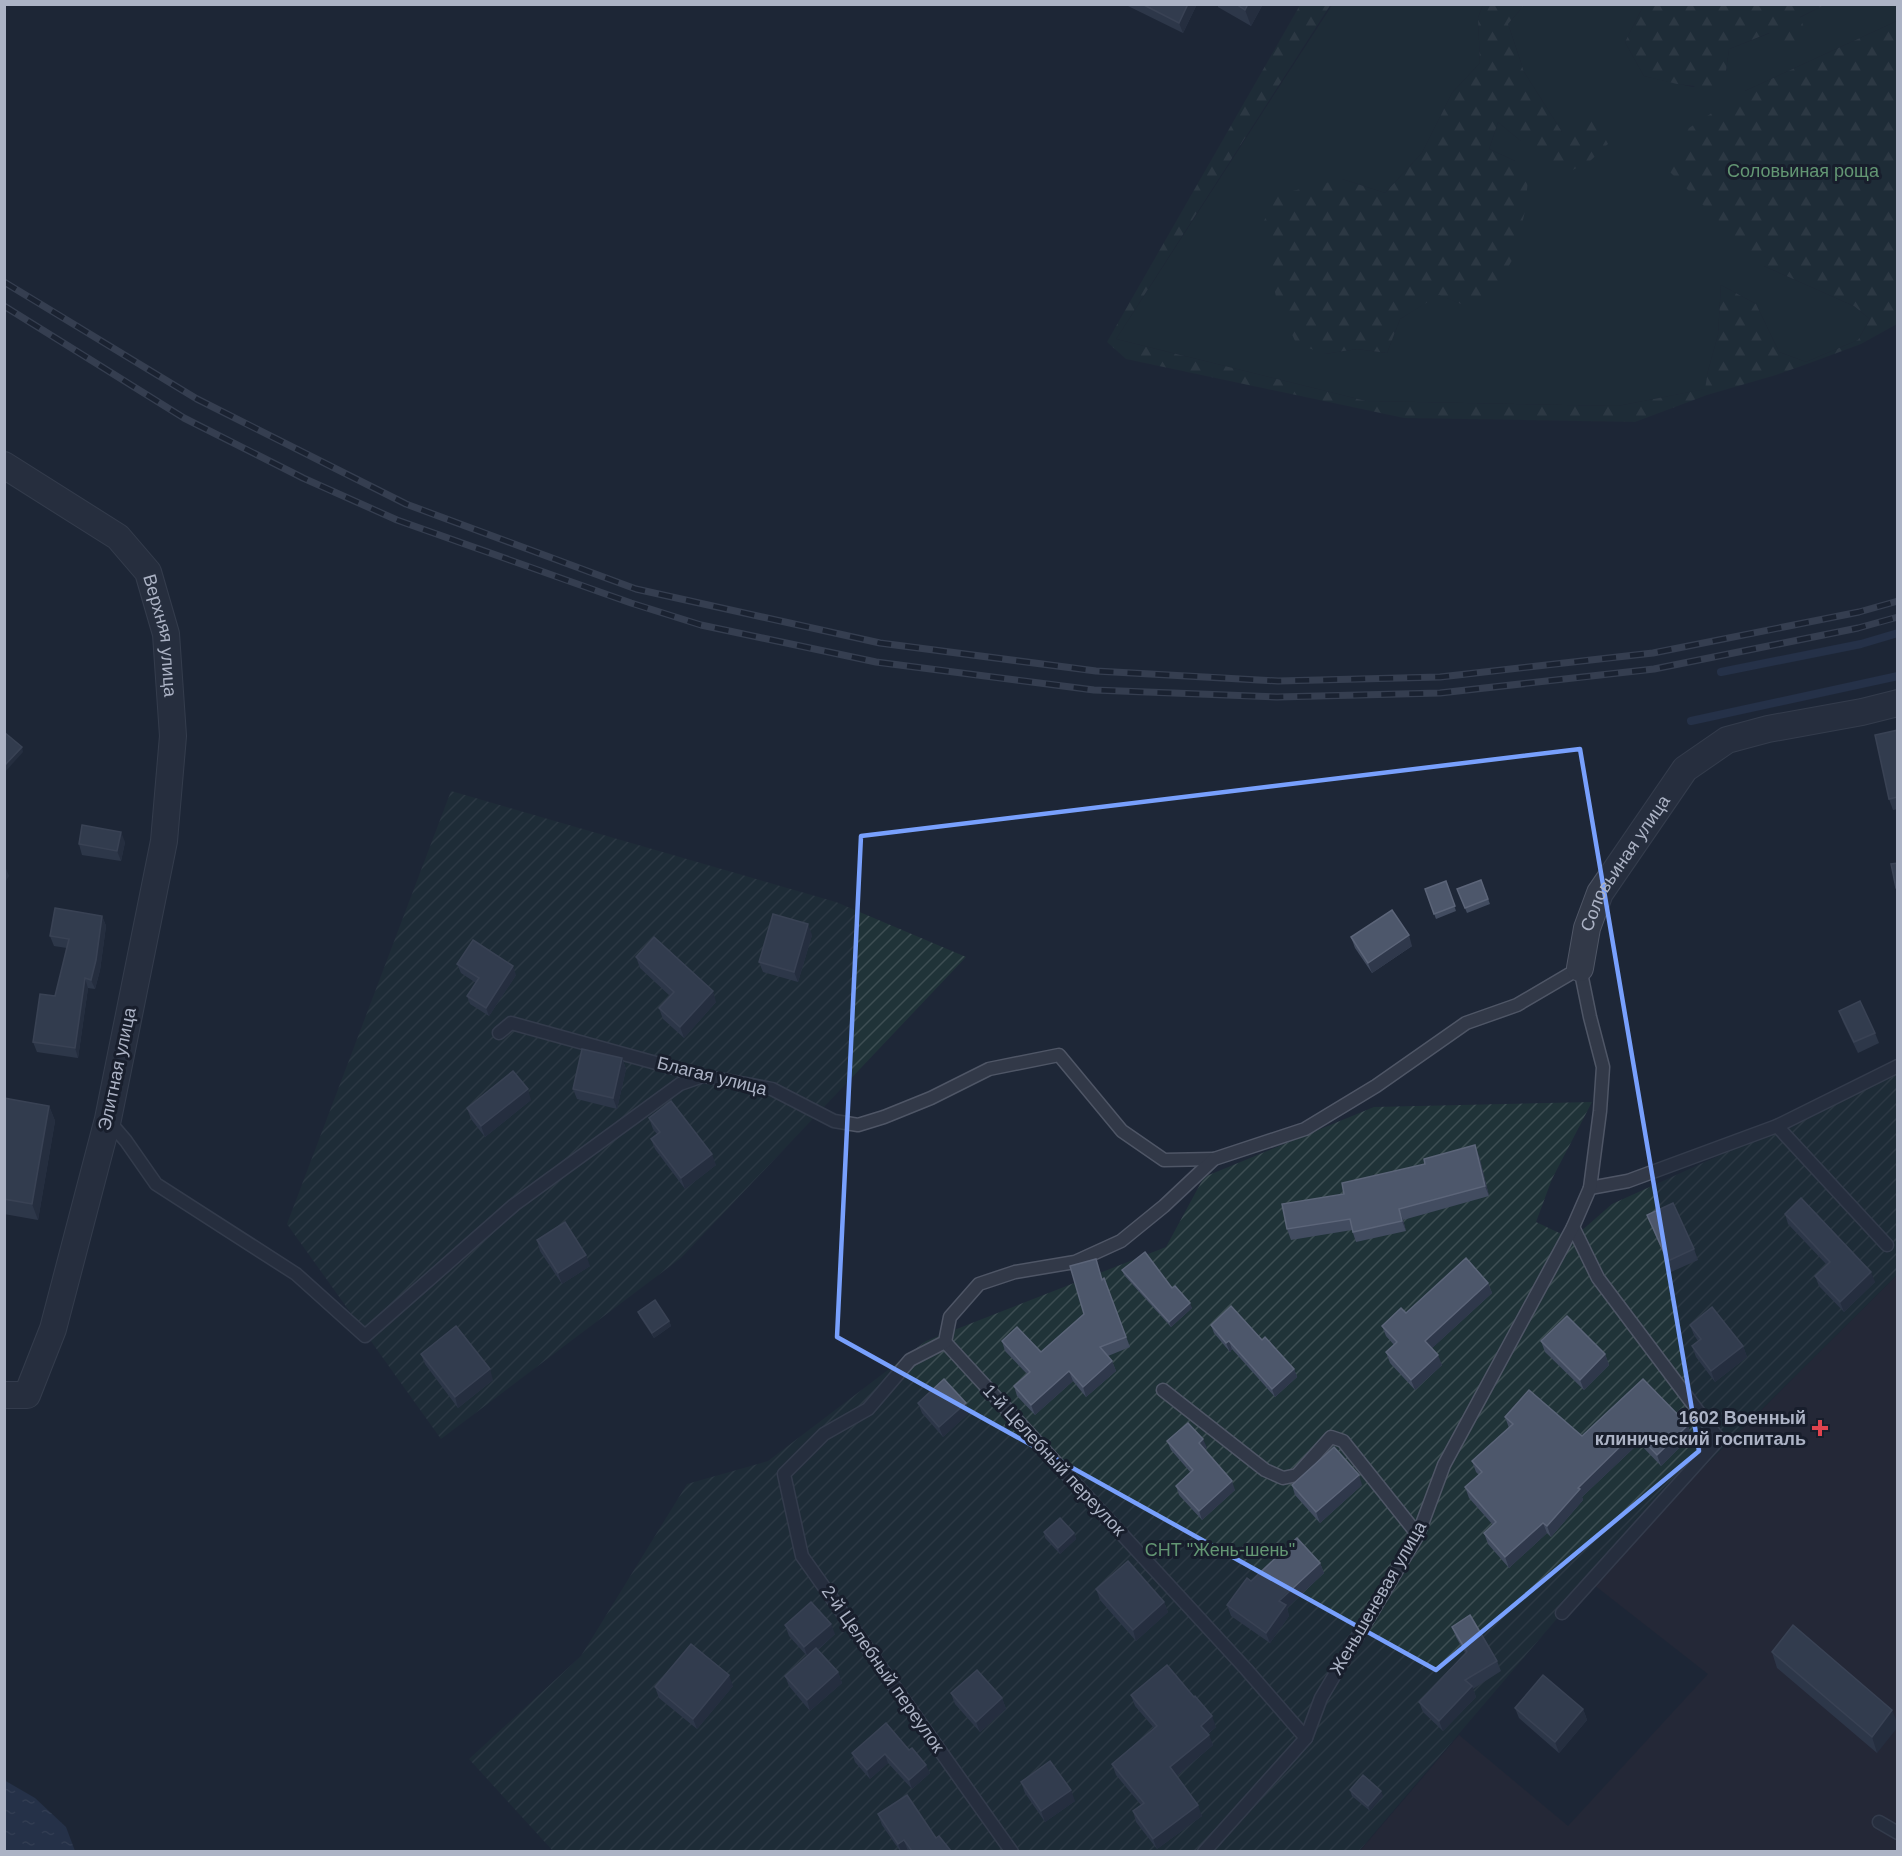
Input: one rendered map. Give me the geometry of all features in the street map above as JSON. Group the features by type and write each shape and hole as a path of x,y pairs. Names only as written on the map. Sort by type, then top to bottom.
{"street":[{"name":"Верхняя улица","path":"4,465 118,537 148,572 166,634 173,736"},
{"name":"Соловьиная улица","path":"1580,968 1587,928 1600,893 1686,769 1727,740 1768,729 1898,703"},
{"name":"Элитная улица","path":"16,1395 53,1329 108,1119 164,841 173,736"}],"lane":[{"path":"945,1342 950,1317 979,1284 1015,1272 1074,1262 1121,1241 1164,1206 1214,1159 1305,1129 1376,1086 1466,1023 1517,1005 1580,968"},
{"name":"Соловьиная улица","path":"1573,1227 1590,1188 1603,1067 1580,968"},
{"name":"Благая улица","path":"499,1033 511,1023 703,1076 772,1089 834,1120 858,1125 931,1098 989,1069 1059,1055 1122,1131 1164,1160 1214,1159"},
{"path":"1590,1188 1628,1181 1777,1126 1898,1066"},
{"path":"108,1119 156,1184 296,1274 365,1336 514,1205 680,1084 703,1076"},
{"path":"1777,1126 1887,1245"},
{"path":"1562,1613 1719,1439 1598,1278 1573,1227"},
{"name":"Женьшеневая улица","path":"1204,1851 1306,1738 1321,1698 1418,1535 1444,1465 1573,1227"},
{"name":"2-й Целебный переулок","path":"945,1342 910,1360 868,1409 824,1434 784,1474 802,1556 1012,1851"},
{"name":"1-й Целебный переулок","path":"945,1342 1246,1669 1306,1738"},
{"path":"1163,1390 1266,1470 1283,1478 1297,1475 1331,1437 1343,1440 1418,1535"},
{"path":"1879,1822 1898,1833"}],"highlighted area":[{"path":"1580,749 1699,1451 1436,1670 837,1337 861,836"}],"shaded area":[{"name":"1602 Военный клинический госпиталь","path":"1897,1275 1897,1851 1359,1852 1459,1735 1568,1826 1708,1674 1589,1581"}],"green space":[{"name":"Соловьиная роща","path":"1331,4 1116,339 1366,401 1618,406 1705,389 1718,335 1721,285 1756,304 1779,352 1806,362 1858,340 1870,319 1854,306 1764,266 1668,170 1689,128 1745,91 1897,21 1897,324 1861,344 1776,375 1707,395 1635,422 1404,418 1126,359 1107,342 1300,5"},
{"path":"1644,4 1824,5 1800,17 1806,33 1794,49 1779,48 1769,33 1729,49 1726,71 1712,88 1677,84 1644,76 1625,42"},
{"path":"1332,5 1483,5 1478,18 1480,63 1452,93 1422,153 1385,193 1342,179 1324,354 1357,349 1387,353 1400,319 1439,294 1461,304 1515,161 1489,149 1498,122 1521,141 1562,132 1524,72 1508,24 1524,5 1644,5 1625,42 1644,76 1693,87 1726,71 1729,49 1770,33 1824,5 1897,5 1897,21 1745,91 1764,266 1854,306 1870,319 1858,340 1806,362 1779,352 1756,304 1721,285 1718,335 1708,371 1706,389 1618,406 1366,401 1116,339"},
{"path":"1483,5 1524,5 1508,24 1524,72 1562,132 1595,119 1608,144 1589,162 1558,177 1498,122 1489,149 1515,161 1528,179 1525,211 1515,255 1494,292 1461,304 1439,295 1400,319 1387,353 1357,349 1324,354 1296,343 1277,302 1268,257 1264,221 1276,195 1342,179 1385,193 1422,153 1452,93 1480,63 1478,18"},
{"path":"451,791 836,902 966,957 681,1258 441,1439 287,1224"},
{"name":"СНТ \"Жень-шень\"","path":"1897,1075 1897,1275 1589,1581 1359,1851 553,1851 469,1759 581,1656 687,1484 768,1461 926,1341 1166,1247 1204,1177 1374,1107 1592,1102 1552,1179 1536,1222 1572,1239 1612,1204"}],"water":[{"path":"4,1780 35,1798 66,1827 75,1851 5,1851"}],"building":[{"path":"1142,4 1188,4 1179,23"},
{"path":"1236,4 1248,4 1245,10"},
{"path":"1898,730 1898,797 1889,799 1875,735"},
{"path":"4,732 22,747 4,766"},
{"path":"82,825 121,832 117,851 79,844"},
{"path":"1898,863 1898,888 1896,888 1891,864"},
{"path":"1481,880 1488,899 1465,908 1457,889"},
{"path":"1446,881 1455,906 1434,914 1425,889"},
{"path":"55,908 102,916 91,980 85,978 75,1048 33,1042 40,994 55,996 69,939 50,936"},
{"path":"1392,910 1409,935 1368,963 1351,937"},
{"path":"773,914 808,924 794,972 759,962"},
{"path":"654,937 713,991 680,1027 659,1008 674,992 636,957"},
{"path":"473,940 513,966 486,1008 467,996 479,978 457,964"},
{"path":"1860,1001 1875,1033 1854,1042 1839,1011"},
{"path":"582,1049 622,1058 613,1098 573,1089"},
{"path":"513,1071 528,1089 481,1126 467,1108"},
{"path":"4,1098 49,1106 32,1204 4,1199"},
{"path":"671,1101 712,1154 681,1178 651,1139 660,1132 649,1118"},
{"path":"1475,1145 1485,1186 1399,1209 1402,1221 1353,1232 1350,1219 1287,1229 1282,1204 1344,1194 1342,1183 1425,1164 1424,1159"},
{"path":"1801,1198 1871,1272 1840,1302 1815,1276 1830,1262 1785,1214"},
{"path":"1673,1203 1694,1249 1668,1261 1647,1215"},
{"path":"565,1222 586,1255 558,1273 537,1240"},
{"path":"1145,1252 1172,1288 1175,1286 1190,1303 1169,1322 1122,1270"},
{"path":"1466,1258 1488,1283 1425,1341 1438,1355 1411,1380 1386,1352 1397,1342 1382,1326 1401,1308 1406,1313"},
{"path":"1096,1259 1102,1280 1104,1278 1126,1337 1100,1347 1112,1361 1083,1387 1069,1371 1031,1405 1014,1386 1030,1372 1002,1341 1017,1327 1041,1352 1084,1314 1070,1266"},
{"path":"655,1300 669,1321 652,1333 638,1312"},
{"path":"1231,1306 1262,1340 1265,1337 1294,1369 1272,1389 1229,1341 1226,1343 1211,1325"},
{"path":"1712,1307 1743,1346 1711,1371 1692,1346 1701,1339 1690,1325"},
{"path":"1567,1316 1605,1354 1580,1380 1541,1341"},
{"path":"456,1326 490,1369 455,1397 421,1354"},
{"path":"944,1379 966,1403 939,1427 918,1403"},
{"path":"1643,1379 1688,1425 1657,1455 1635,1432 1578,1488 1580,1489 1547,1526 1543,1523 1505,1557 1484,1533 1496,1522 1465,1487 1482,1472 1472,1461 1513,1424 1505,1417 1529,1390 1582,1436"},
{"path":"1188,1423 1203,1439 1199,1443 1232,1481 1199,1511 1176,1486 1193,1470 1167,1441"},
{"path":"1334,1447 1359,1475 1316,1512 1292,1485"},
{"path":"1060,1518 1074,1533 1058,1548 1044,1532"},
{"path":"1297,1538 1320,1563 1279,1601 1286,1605 1266,1633 1227,1605 1247,1578 1251,1581"},
{"path":"1128,1561 1164,1602 1133,1630 1096,1589"},
{"path":"811,1602 831,1624 804,1647 785,1625"},
{"path":"1470,1615 1497,1661 1465,1680 1472,1686 1439,1721 1419,1702 1467,1652 1452,1627"},
{"path":"1793,1625 1892,1710 1872,1737 1772,1652"},
{"path":"691,1644 729,1675 693,1719 655,1687"},
{"path":"816,1648 838,1672 807,1700 785,1676"},
{"path":"1167,1665 1212,1716 1201,1726 1209,1735 1170,1767 1198,1805 1153,1839 1133,1811 1144,1803 1112,1764 1157,1726 1131,1695"},
{"path":"977,1670 1002,1698 976,1722 951,1693"},
{"path":"1543,1675 1583,1709 1555,1742 1515,1708"},
{"path":"886,1723 909,1750 912,1748 926,1765 909,1780 885,1754 867,1770 852,1753"},
{"path":"1050,1761 1071,1790 1041,1811 1021,1782"},
{"path":"1363,1775 1381,1791 1368,1806 1350,1790"},
{"path":"907,1795 936,1838 939,1836 951,1851 912,1851 904,1840 898,1844 878,1814"}],"waterway":[{"path":"1721,672 1861,644 1898,633"},
{"path":"1691,721 1898,676"}],"railway":[{"path":"4,282 197,399 406,504 636,589 880,643 1096,671 1278,681 1440,677 1653,653 1859,612 1898,601"},
{"path":"4,306 184,418 303,478 397,520 631,603 701,625 876,662 1094,690 1277,697 1440,693 1654,669 1858,628 1898,617"}],"place":[{"name":"1602 Военный клинический госпиталь","path":"1820,1428"}]}
